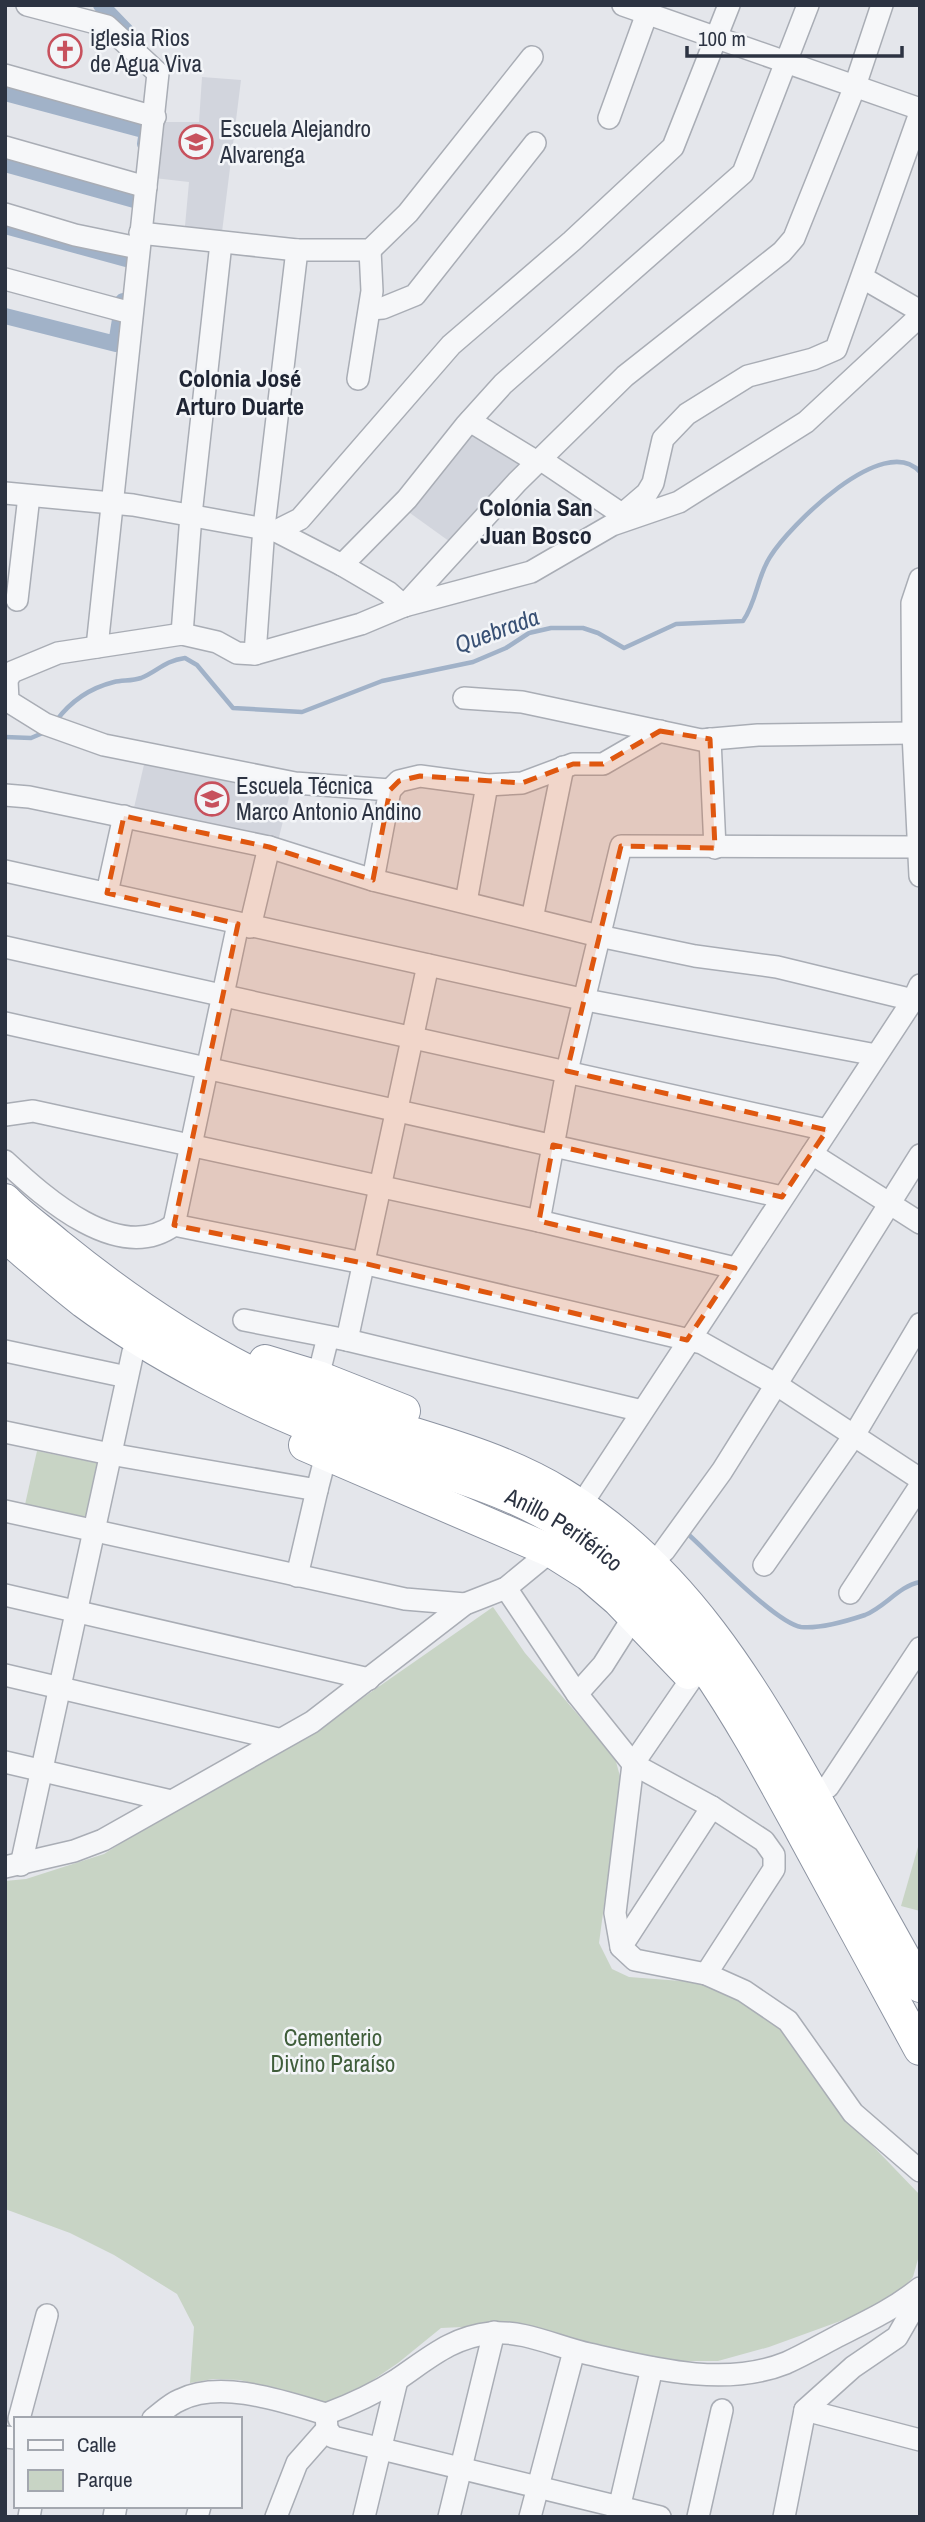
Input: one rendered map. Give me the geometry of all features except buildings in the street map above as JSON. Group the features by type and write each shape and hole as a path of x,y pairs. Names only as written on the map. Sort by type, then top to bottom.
{"highway":[{"name":"Anillo Periférico","path":"5,1200 89,1270 255,1376 326,1405 520,1471 561,1493 607,1525 648,1560 729,1655 762,1702 860,1907 920,2049"},
{"name":"Anillo Periférico","path":"5,1236 86,1303 177,1360 249,1399 337,1437 479,1482 529,1504 606,1555 676,1628 709,1672 860,1907 920,1986"},
{"path":"86,1303 130,1364 326,1455 556,1543 634,1616 710,1699 803,1862 860,1907"},
{"path":"195,1340 318,1377 562,1473 591,1490 664,1550 701,1592 757,1665 828,1787 857,1841 860,1907"}],"street":[{"path":"27,5 107,26 158,73 155,117 138,185 134,243 124,311 112,503 97,647"},
{"path":"390,790 295,783 104,745 45,724 8,701 7,680 12,673 58,653 182,634 217,642 237,653 255,654 360,624 404,606 531,572 617,520 646,493 653,483 663,439 687,414 748,376 832,353 863,278 920,111 648,9 623,5"},
{"path":"268,528 300,519 451,345 592,223 673,148 719,37 729,5"},
{"path":"342,565 407,499 503,384 743,173 808,5"},
{"path":"404,606 538,461 625,376 782,252 794,238 855,86 882,5"},
{"path":"609,118 648,9"},
{"path":"358,379 370,309 370,250 408,212 533,57"},
{"path":"5,75 155,117"},
{"path":"370,309 383,308 415,295 535,143"},
{"path":"5,146 138,185"},
{"path":"5,214 75,235 134,243 220,243 297,250 370,250"},
{"path":"182,634 192,509 220,243"},
{"path":"255,654 297,250"},
{"path":"863,278 920,311"},
{"path":"5,279 124,311"},
{"path":"617,520 679,502 806,422 920,316"},
{"path":"470,421 538,461 617,520"},
{"path":"5,493 192,509 268,528 342,565 388,592 404,606"},
{"path":"17,600 29,496"},
{"path":"920,579 912,603 917,692 913,733 920,876"},
{"path":"464,698 522,702 710,739 758,735 913,733"},
{"path":"373,880 390,790 399,781 420,776 487,785 522,783 563,767 603,764 630,751 660,731"},
{"path":"710,739 715,848"},
{"path":"532,919 563,767"},
{"path":"466,902 487,785"},
{"path":"5,796 29,797 269,847 373,880 599,936 695,956 777,967 917,992 591,1490"},
{"path":"107,893 124,816"},
{"path":"538,1221 567,1071 621,846 917,848"},
{"path":"5,1161 37,1191 89,1226 144,1239 161,1234 174,1225 224,996 269,847"},
{"path":"5,871 586,1000 876,1055"},
{"path":"5,947 827,1130"},
{"path":"318,1377 337,1338 363,1262 428,964"},
{"path":"5,1023 782,1197"},
{"path":"5,1115 33,1111 538,1221 735,1268"},
{"path":"812,1154 920,1223"},
{"path":"664,1550 722,1471 888,1202 920,1155"},
{"path":"174,1225 363,1262 714,1348 920,1479"},
{"path":"89,1226 82,1240 89,1270"},
{"path":"244,1320 337,1338 642,1411"},
{"path":"764,1566 853,1437 920,1324"},
{"path":"5,1350 130,1364 78,1612 58,1687 41,1770 13,1866"},
{"path":"5,1432 110,1454 317,1490"},
{"path":"297,1576 326,1455"},
{"path":"849,1593 920,1486"},
{"path":"5,1511 427,1603 465,1604"},
{"path":"13,1866 74,1851 103,1839 312,1722 465,1604 506,1588 556,1543"},
{"path":"506,1588 577,1694 633,1765 712,1807 764,1841 774,1855 774,1869 706,1974"},
{"path":"5,1595 369,1679"},
{"path":"577,1694 603,1664 634,1616"},
{"path":"828,1787 920,1648"},
{"path":"5,1675 278,1739"},
{"path":"692,1678 633,1765 615,1913 621,1947 635,1960 706,1974 744,1991 788,2021 853,2113 920,2171"},
{"path":"5,1762 171,1801"},
{"path":"621,1947 712,1807"},
{"path":"276,2517 297,2463 327,2421 397,2380 431,2353 463,2337 494,2332 533,2338 574,2351 652,2368 728,2375 785,2363 879,2318 920,2288"},
{"path":"784,2517 805,2410 853,2367 897,2337 920,2297"},
{"path":"18,2417 47,2315"},
{"path":"449,2517 494,2332"},
{"path":"530,2517 574,2351"},
{"path":"618,2512 652,2368"},
{"path":"364,2517 397,2380"},
{"path":"156,2417 181,2399 212,2392 262,2395 327,2421 333,2437 538,2486 618,2512 660,2517"},
{"path":"698,2517 722,2410"},
{"path":"805,2410 920,2440"}],"highlighted area":[{"path":"660,731 710,739 715,848 621,846 567,1071 827,1130 782,1197 553,1145 539,1221 735,1268 687,1340 363,1263 174,1225 238,924 107,893 124,816 269,847 373,880 390,790 399,781 420,776 522,783 573,764 603,764"}],"shaded area":[{"name":"Escuela Alejandro Alvarenga","path":"202,77 241,80 221,240 184,237 189,182 154,178 162,122 199,122"},
{"path":"472,426 523,460 453,544 403,508"},
{"name":"Escuela Técnica Marco Antonio Andino","path":"146,756 292,786 277,845 133,812"}],"green space":[{"path":"37,1451 97,1463 85,1522 24,1509"},
{"name":"Cementerio Divino Paraíso","path":"493,1607 525,1653 615,1758 621,1780 616,1843 608,1876 599,1943 612,1969 629,1977 707,1983 783,2029 843,2115 920,2195 920,2252 913,2277 890,2303 769,2347 718,2361 674,2361 505,2325 441,2328 398,2363 351,2395 327,2404 240,2380 213,2379 190,2383 194,2327 177,2294 114,2255 70,2233 5,2209 5,1881 26,1879 104,1854 176,1808 308,1736"},
{"path":"920,1840 920,1911 901,1906"}],"waterway":[{"path":"101,5 126,31"},
{"path":"5,93 147,131 145,144"},
{"path":"5,164 138,201"},
{"path":"5,226 130,260"},
{"path":"5,316 116,344 123,301"},
{"name":"Quebrada","path":"56,721 74,702 89,692 114,682 141,678 178,659 185,658 197,665 233,708 302,712 382,681 473,662 506,648 529,633 551,628 583,628 624,648 676,624 743,621 770,557 796,525 816,506 862,473 884,464 904,463 920,472"},
{"name":"Quebrada","path":"5,737 31,738 45,732"},
{"path":"689,1535 760,1601 790,1623 801,1627 825,1626 865,1615 905,1588 920,1582"}],"place":[{"name":"iglesia Rios de Agua Viva","path":"65,51"},
{"name":"Escuela Alejandro Alvarenga","path":"196,142"},
{"name":"Escuela Técnica Marco Antonio Andino","path":"212,799"}],"district":[{"name":"Colonia José Arturo Duarte","path":"240,393"},
{"name":"Colonia San Juan Bosco","path":"536,522"}]}
